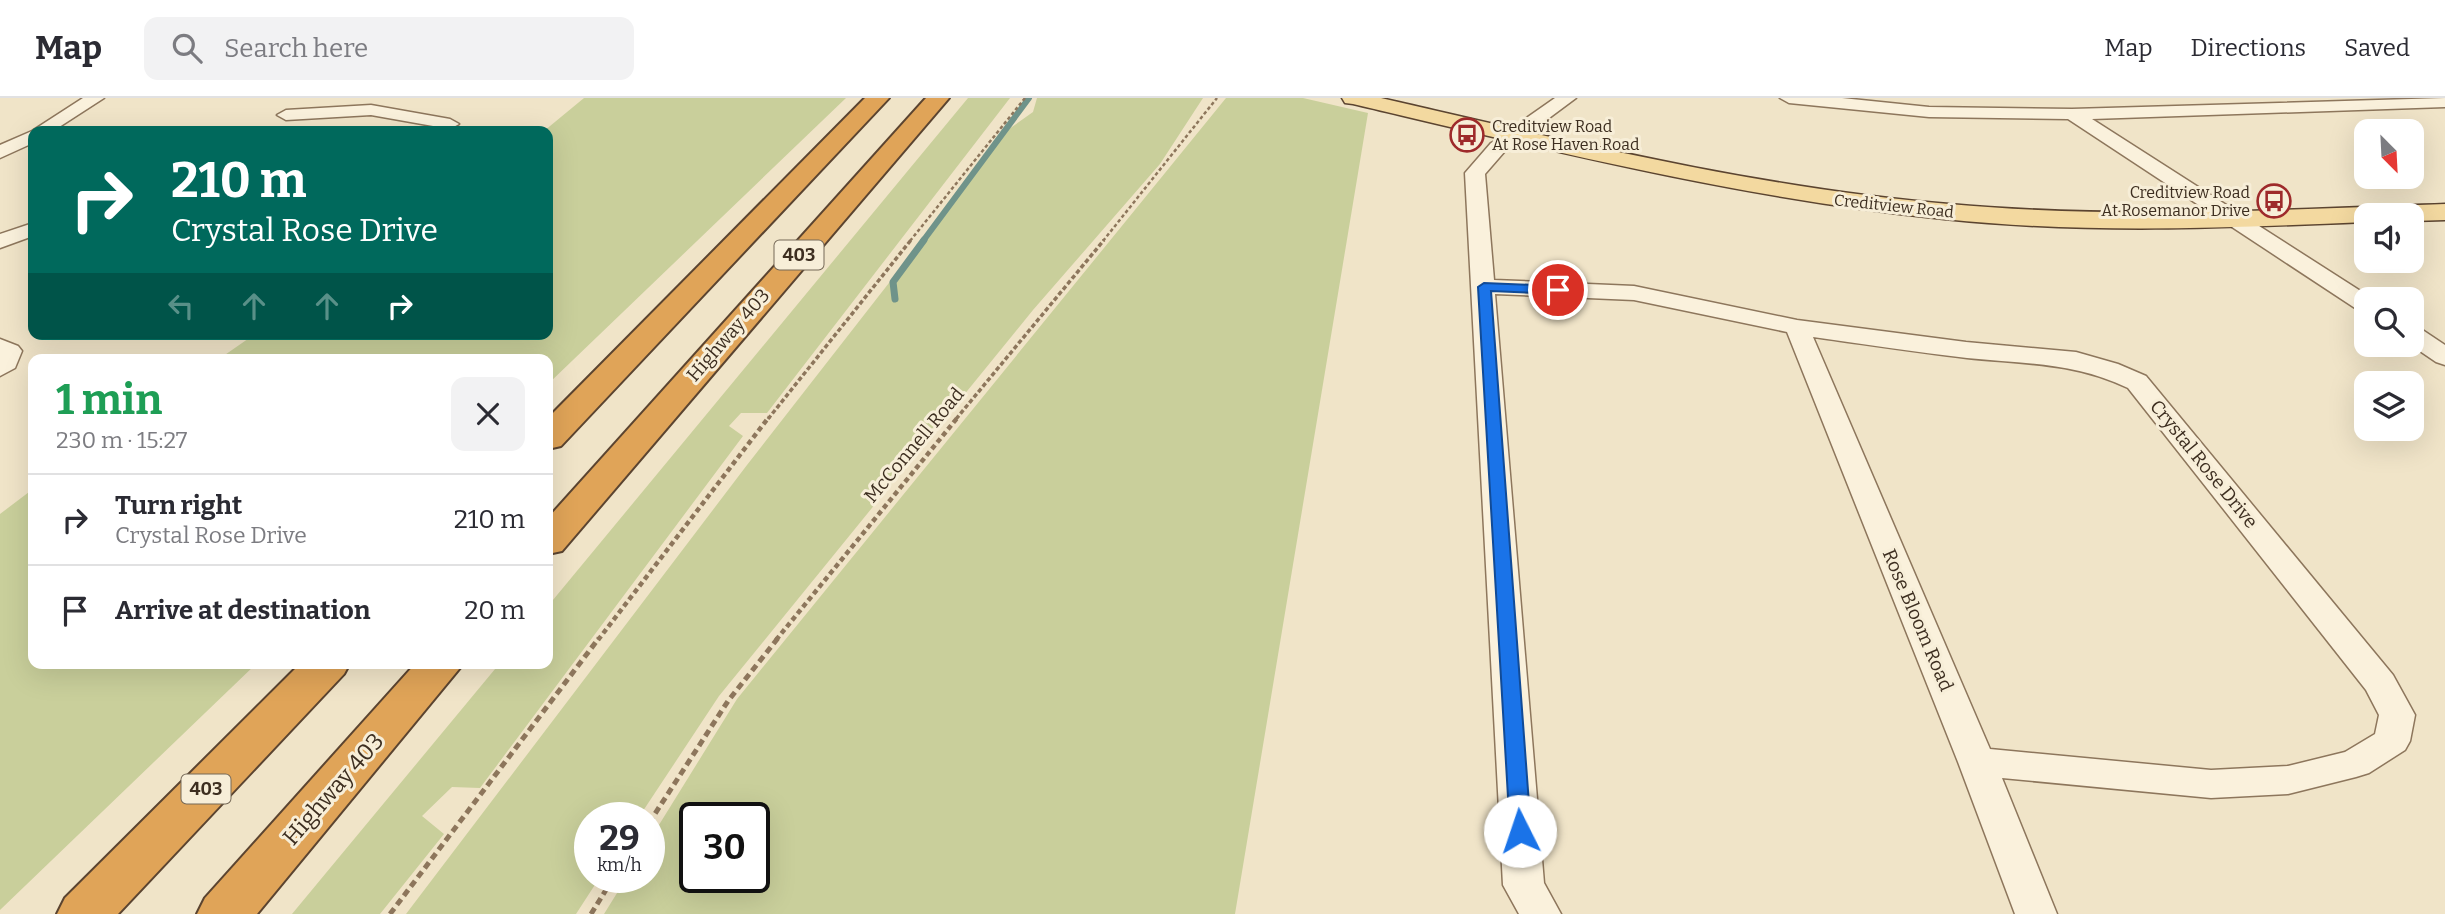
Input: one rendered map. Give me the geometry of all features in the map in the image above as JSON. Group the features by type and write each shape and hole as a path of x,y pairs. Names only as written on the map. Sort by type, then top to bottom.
{"highway":[{"name":"403","path":"553,433 878,98"},
{"name":"Highway 403","path":"553,536 938,98"},
{"name":"403","path":"84,914 322,669"},
{"name":"Highway 403","path":"224,914 437,669"}],"main road":[{"name":"Creditview Road","path":"1353,98 1741,185 1949,213 2102,220 2445,212"}],"street":[{"path":"49,126 96,98"},
{"path":"1540,914 1524,885 1475,173 1498,147 1519,136 1531,123 1567,98"},
{"path":"1789,98 2072,114 2410,100 2445,102"},
{"path":"281,116 371,110 450,124"},
{"path":"2072,114 2354,297"},
{"path":"0,152 28,138"},
{"path":"0,241 28,231"},
{"name":"Crystal Rose Drive","path":"1484,287 1634,293 1797,327 1952,349 2076,360 2109,369 2137,382 2381,684 2398,715 2392,741 2356,762 2288,780 2211,784 1977,762"},
{"name":"Rose Bloom Road","path":"1797,327 1977,762 2036,914"},
{"path":"2424,342 2445,357"},
{"path":"0,346 9,351 6,363 0,368"}],"path":[{"path":"390,914 715,485 1025,98"},
{"name":"McConnell Road","path":"662,802 736,690 843,555 1076,275 1217,98"},
{"path":"591,914 604,893"}],"green space":[{"path":"584,98 846,98 553,379 553,354 226,354 246,340 553,340 553,126 550,126"},
{"path":"968,98 1010,98 767,413 741,413 729,426 743,436 480,788 452,787 422,816 444,834 380,914 292,914 495,669 553,669 553,600"},
{"path":"1037,98 1203,98 1160,164 1033,310 719,696 649,802 574,802 574,893 590,893 576,914 406,914 747,465 1009,129 1033,112"},
{"path":"1226,98 1303,98 1368,113 1235,914 604,914 617,893 665,893 665,815 737,699"},
{"path":"28,493 28,669 251,669 0,910 0,514"}],"waterway":[{"path":"923,241 1029,98"},
{"path":"895,299 893,282 924,240"}],"place":[{"name":"Creditview Road At Rose Haven Road","path":"1467,135"},
{"name":"Creditview Road At Rosemanor Drive","path":"2274,201"}],"route":[{"path":"1520,831 1484,287 1558,290"}]}
